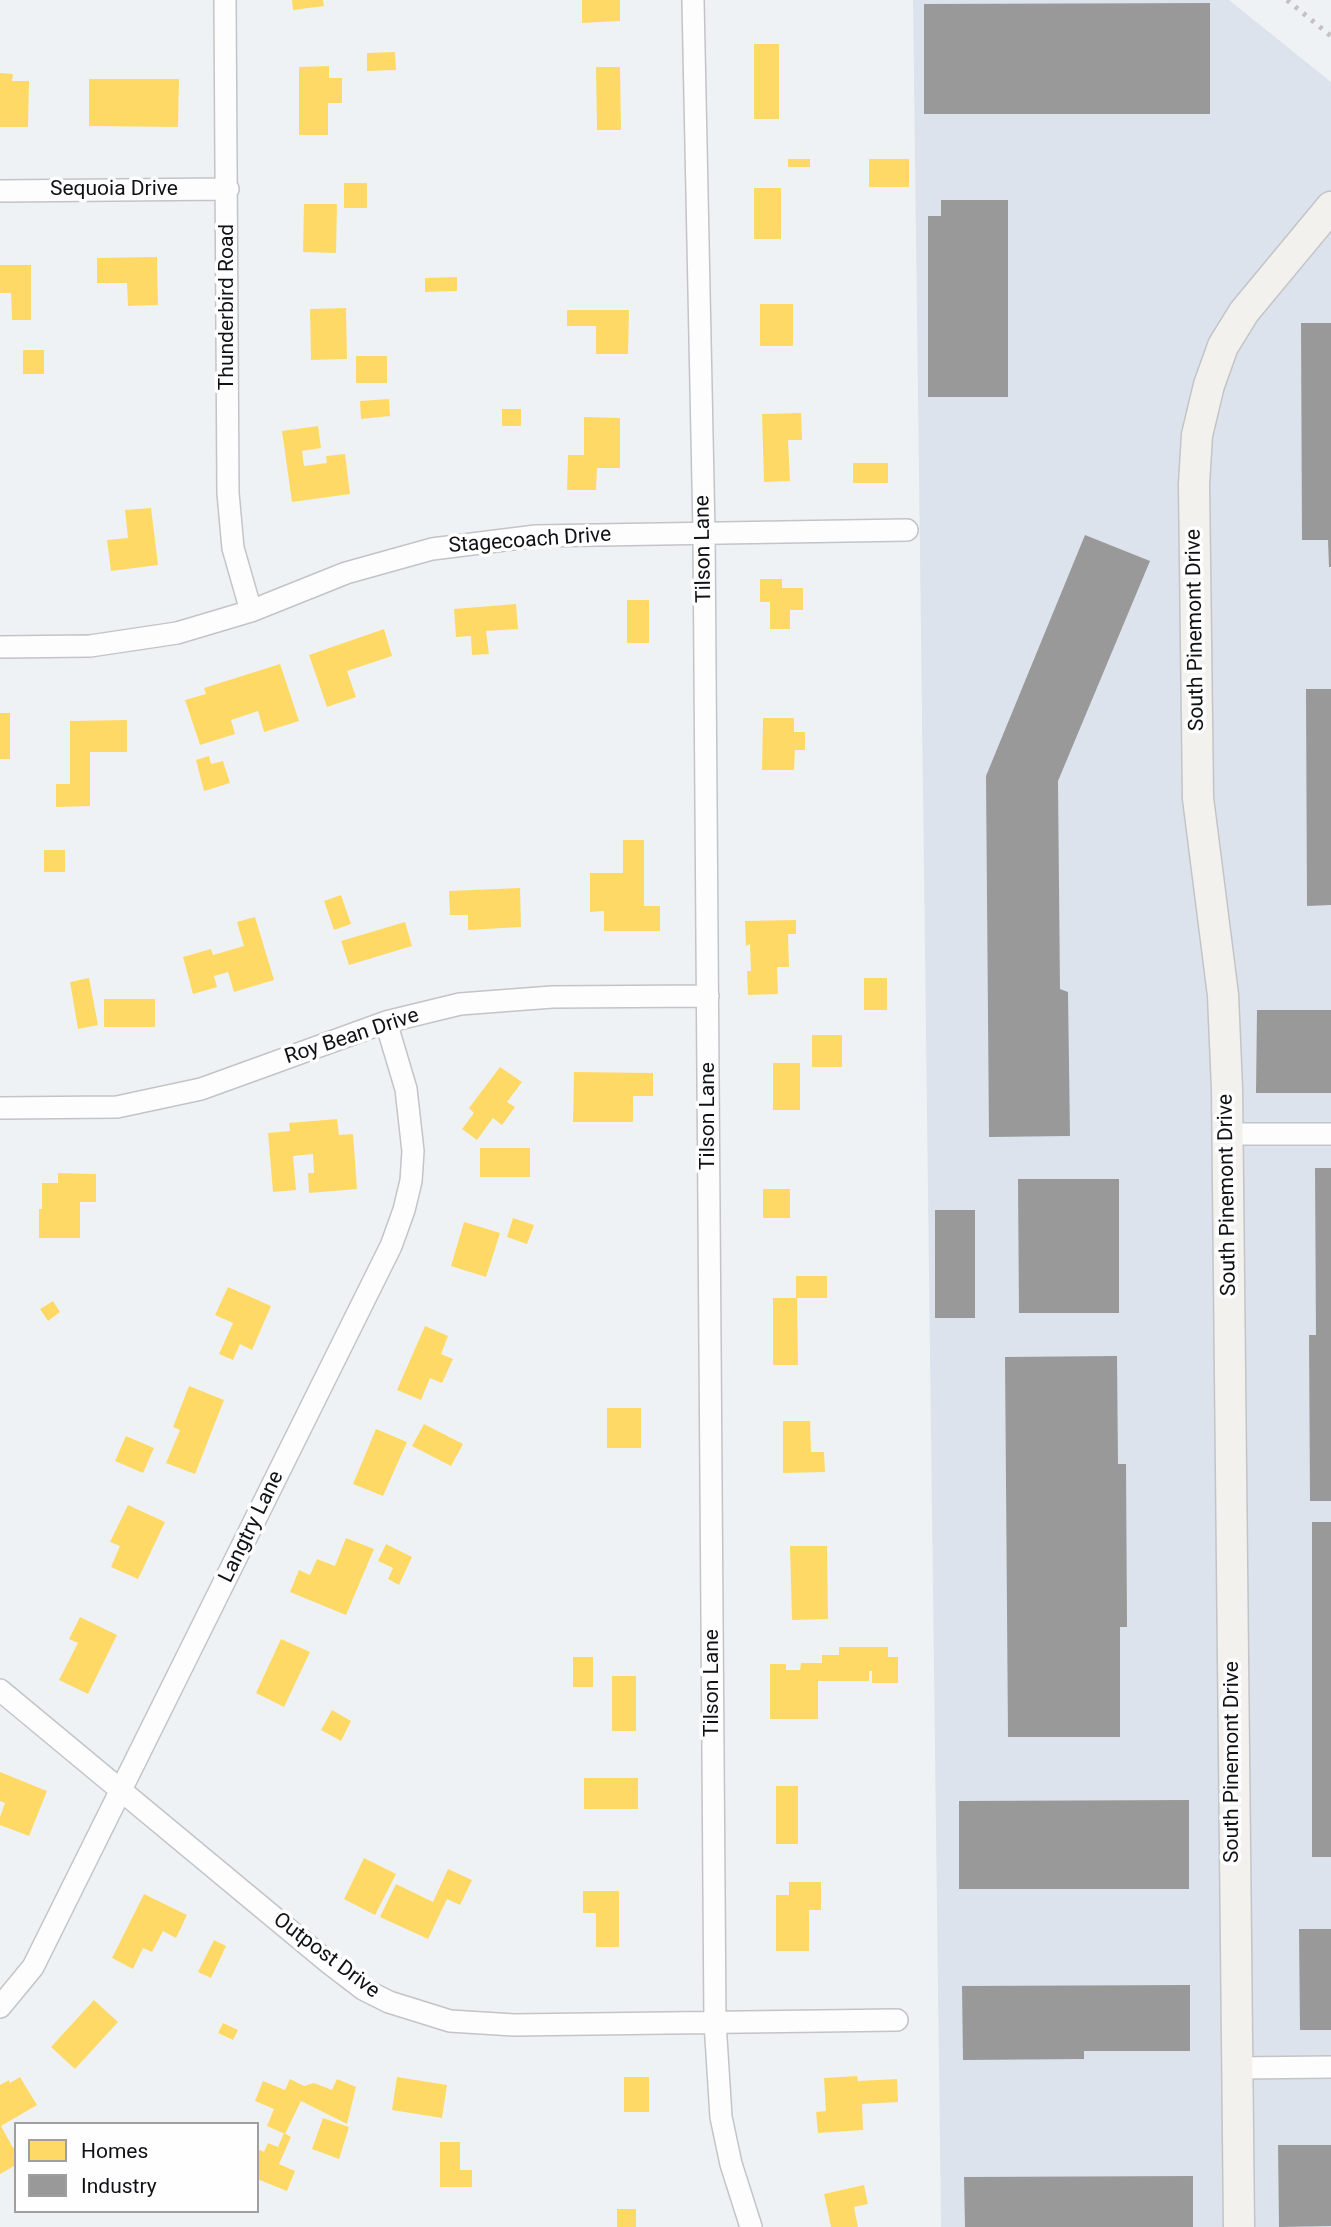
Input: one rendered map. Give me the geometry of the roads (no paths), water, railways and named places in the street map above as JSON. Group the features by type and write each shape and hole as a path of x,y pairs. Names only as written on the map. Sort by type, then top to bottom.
{"street":[{"name":"Thunderbird Road","path":"225,0 228,493 233,548 251,611"},
{"name":"Tilson Lane","path":"693,0 704,532 715,2022 721,2117 731,2164 751,2227"},
{"name":"Sequoia Drive","path":"0,191 228,189"},
{"name":"South Pinemont Drive","path":"1239,2227 1227,1134 1223,995 1198,798 1194,484 1197,435 1209,385 1223,346 1244,312 1331,206"},
{"name":"Stagecoach Drive","path":"0,647 90,646 177,633 251,611 346,573 432,549 536,536 907,530"},
{"name":"Roy Bean Drive","path":"0,1108 117,1107 201,1089 386,1023 460,1004 552,997 708,996"},
{"name":"Langtry Lane","path":"0,2007 33,1967 391,1246 411,1181 413,1151 406,1089 386,1023"},
{"path":"1227,1134 1331,1134"},
{"name":"Outpost Drive","path":"0,1690 329,1963 363,1989 389,2002 450,2021 514,2025 897,2020"},
{"path":"1238,2068 1331,2067"}],"railway":[{"path":"1287,0 1331,36"}]}
